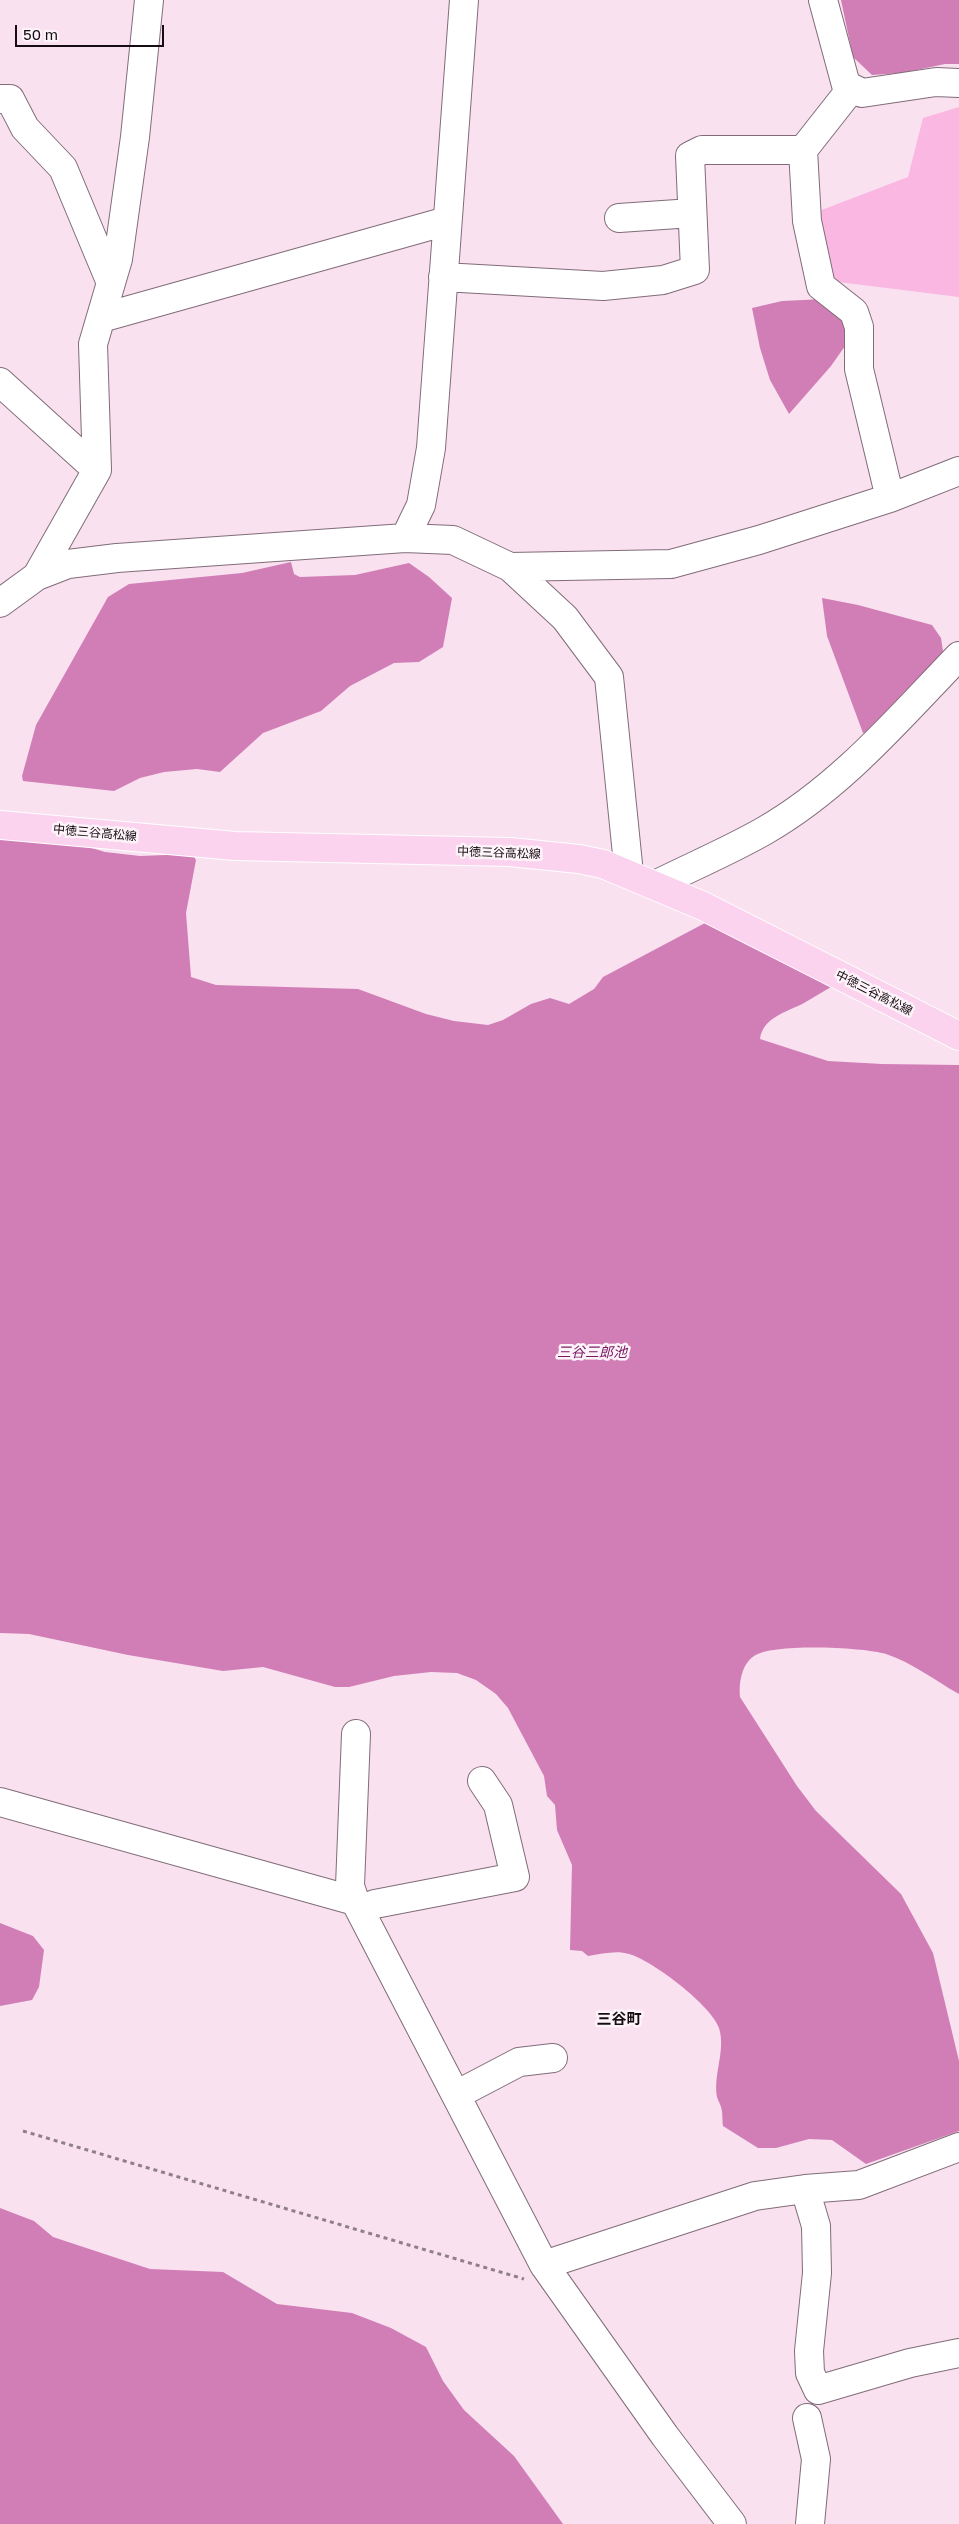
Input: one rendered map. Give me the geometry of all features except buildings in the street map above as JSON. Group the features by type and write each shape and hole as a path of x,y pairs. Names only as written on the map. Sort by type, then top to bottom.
{"main road":[{"name":"中徳三谷高松線","path":"0,825 235,846 549,855 603,864 703,906 959,1036"}],"street":[{"path":"38,576 97,470 93,344 118,258 135,137 149,0"},
{"path":"405,538 420,505 431,448 464,0"},
{"path":"823,0 846,85 851,89 862,93 936,82 959,83"},
{"path":"851,89 803,150 807,221 821,286 854,312 859,328 859,369 890,498"},
{"path":"0,99 10,98 26,128 64,168 111,283"},
{"path":"443,277 603,286 663,280 695,270 690,156 702,150 803,150"},
{"path":"619,218 692,213"},
{"path":"102,318 447,222"},
{"path":"0,382 97,470"},
{"path":"510,567 671,564 759,540 890,498 959,471"},
{"path":"0,603 38,576 68,564 117,558 405,538 453,540 510,567 565,618 609,677 629,874"},
{"path":"655,885 765,830 818,794 872,748 959,656"},
{"path":"356,1734 350,1886 357,1905 549,2273 665,2436 732,2524"},
{"path":"0,1802 357,1905 375,1904 515,1877 498,1805 482,1781"},
{"path":"456,2095 519,2062 553,2058"},
{"path":"549,2273 755,2196 805,2188 859,2185 959,2147"},
{"path":"805,2188 816,2226 817,2273 808,2351 810,2372 818,2390 910,2363 959,2353"},
{"path":"807,2418 816,2458 810,2524"}],"path":[{"path":"23,2131 535,2282 549,2273"}],"shaded area":[{"path":"959,107 959,297 822,280 819,211 908,177 923,118"}],"water":[{"path":"841,0 959,0 959,64 945,64 902,73 872,75 853,57"},
{"path":"824,299 845,314 852,336 831,366 789,414 770,380 760,348 752,308 782,301"},
{"path":"291,562 294,574 300,577 355,575 409,563 429,577 452,598 443,647 419,662 394,663 350,686 321,711 263,733 220,772 197,769 164,772 140,778 114,791 23,781 22,776 36,725 108,597 129,584 242,573"},
{"path":"822,598 858,605 932,625 941,638 943,651 941,661 881,729 863,733 827,636"},
{"name":"三谷三郎池","path":"0,839 85,846 105,852 140,856 192,854 196,860 186,913 191,977 216,985 358,989 426,1014 454,1021 488,1025 503,1020 531,1004 550,998 569,1004 594,989 603,977 705,923 831,987 771,1020 766,1025 760,1039 828,1061 959,1065 959,1694 914,1667 886,1654 839,1648 798,1648 779,1649 754,1656 744,1669 740,1697 797,1786 816,1811 901,1894 933,1953 959,2061 959,2131 866,2164 832,2140 809,2139 776,2148 758,2148 723,2126 722,2109 717,2097 716,2088 721,2037 719,2028 705,2008 694,1996 666,1974 639,1958 619,1952 588,1956 582,1951 570,1950 572,1865 557,1830 555,1805 547,1796 544,1776 508,1708 496,1694 476,1680 457,1673 431,1672 394,1676 349,1687 335,1687 263,1667 223,1671 128,1655 29,1634 0,1633"},
{"path":"0,1923 33,1936 44,1950 39,1987 32,2000 0,2006"},
{"path":"0,2208 34,2221 53,2237 150,2269 223,2272 277,2304 352,2313 391,2328 426,2347 443,2381 464,2410 514,2456 563,2524 0,2524"}],"district":[{"name":"三谷町","path":"619,2019"}]}
